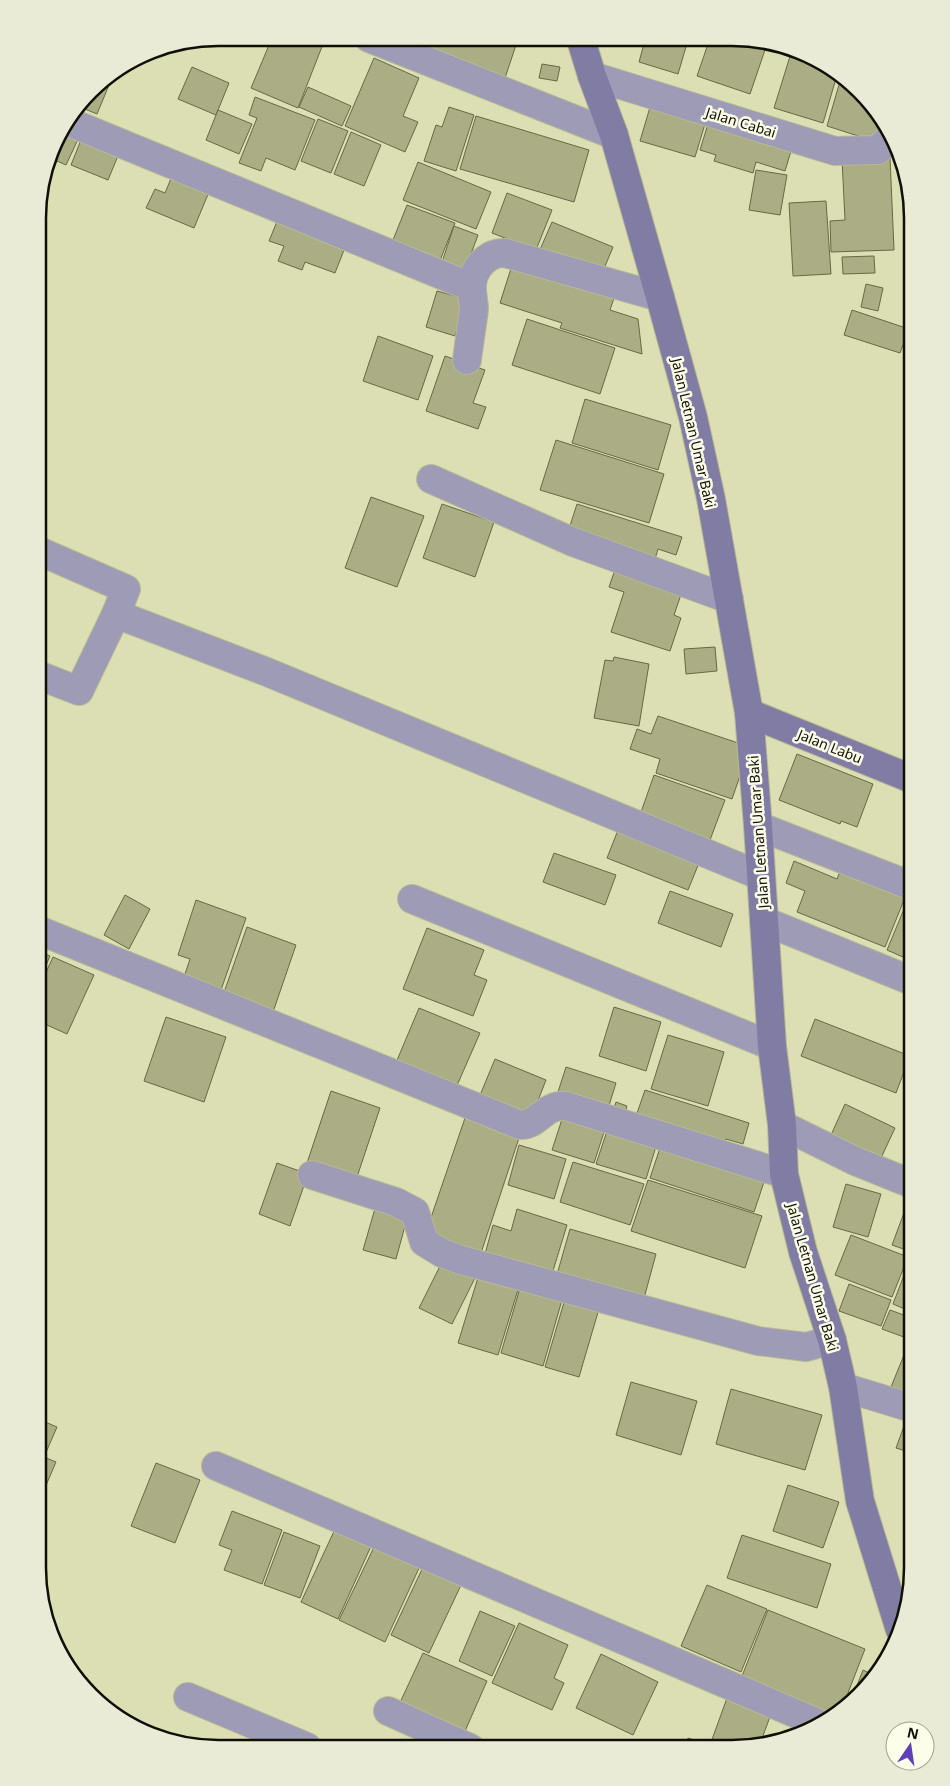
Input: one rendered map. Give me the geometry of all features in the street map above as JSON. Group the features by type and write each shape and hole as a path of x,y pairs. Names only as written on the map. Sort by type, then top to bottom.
{"street":[{"name":"Jalan Letnan Umar Baki","path":"583,46 614,135 660,297 695,426 711,499 749,713 772,1046 782,1125 784,1174 803,1252 832,1340 843,1387 860,1501 896,1619"},
{"path":"391,47 614,135"},
{"name":"Jalan Cabai","path":"592,76 835,151 878,150 886,142"},
{"path":"74,124 472,287"},
{"path":"467,360 474,306 472,287 476,271 491,254 505,253 660,297"},
{"path":"431,479 573,542 729,599"},
{"path":"46,554 126,588 116,614 78,691 46,678"},
{"path":"116,614 267,672 761,876"},
{"name":"Jalan Labu","path":"749,713 904,776"},
{"path":"758,826 904,883"},
{"path":"412,898 772,1046"},
{"path":"764,921 903,978"},
{"path":"46,933 520,1126 530,1124 550,1108 566,1106 784,1174"},
{"path":"782,1125 855,1161 903,1180"},
{"path":"312,1174 396,1202 415,1212 424,1242 442,1253 461,1260 758,1341 806,1347 832,1340"},
{"path":"843,1387 903,1405"},
{"path":"216,1466 811,1720"},
{"path":"188,1697 289,1740"},
{"path":"388,1711 452,1740"}],"building":[{"path":"516,46 504,81 428,55 431,47"},
{"path":"643,46 686,46 678,74 639,62"},
{"path":"707,46 732,46 765,50 750,94 697,76"},
{"path":"268,47 322,47 298,108 251,88"},
{"path":"790,56 808,64 835,81 823,123 774,108"},
{"path":"374,58 419,78 403,116 418,122 405,152 345,126"},
{"path":"542,64 560,67 557,81 539,78"},
{"path":"192,67 229,83 216,115 178,99"},
{"path":"839,84 861,105 881,132 877,142 827,126"},
{"path":"109,86 97,114 85,109"},
{"path":"308,87 351,106 342,126 299,107"},
{"path":"255,97 315,120 295,170 266,158 261,171 239,163 257,118 249,115"},
{"path":"653,97 708,114 695,157 640,141"},
{"path":"449,107 474,115 456,171 424,161 436,125 442,127"},
{"path":"218,110 252,124 239,154 206,140"},
{"path":"711,114 794,141 785,171 756,162 753,173 714,161 716,155 700,150"},
{"path":"476,116 589,150 574,202 460,169"},
{"path":"318,119 348,131 331,173 301,161"},
{"path":"71,129 81,133 66,165 56,161"},
{"path":"351,132 381,145 364,186 334,174"},
{"path":"83,135 120,151 108,180 71,165"},
{"path":"890,157 894,250 831,252 830,221 845,220 842,159"},
{"path":"418,162 491,192 476,229 403,200"},
{"path":"756,170 787,175 780,215 749,210"},
{"path":"172,176 209,192 194,228 146,208 155,189 165,193"},
{"path":"507,193 552,210 536,250 492,233"},
{"path":"826,201 831,274 793,276 789,203"},
{"path":"407,205 455,223 437,268 404,256 408,246 393,240"},
{"path":"278,219 346,245 335,273 305,262 302,270 278,261 284,246 269,241"},
{"path":"552,222 613,247 601,276 539,252"},
{"path":"454,226 478,235 463,276 440,268"},
{"path":"874,256 875,273 843,274 842,257"},
{"path":"514,259 616,292 610,310 638,319 642,354 560,328 562,323 500,303"},
{"path":"866,284 883,288 878,311 861,307"},
{"path":"437,291 466,299 455,336 426,327"},
{"path":"852,310 904,327 904,343 900,353 844,335"},
{"path":"527,319 615,348 600,394 512,365"},
{"path":"378,336 433,356 418,400 363,381"},
{"path":"445,356 485,370 473,403 486,407 478,429 426,411"},
{"path":"585,399 671,425 658,470 572,443"},
{"path":"556,440 664,474 649,523 540,490"},
{"path":"371,497 424,516 397,587 345,568"},
{"path":"442,504 494,522 475,577 423,558"},
{"path":"577,504 682,537 676,555 658,549 653,566 566,538"},
{"path":"618,561 685,583 674,615 681,618 670,651 611,632 624,592 609,587"},
{"path":"715,647 717,671 686,674 684,649"},
{"path":"614,657 649,664 639,726 594,718 605,660 613,661"},
{"path":"658,716 750,747 732,799 656,773 660,759 630,749 637,729 651,734"},
{"path":"797,754 873,784 857,827 841,821 840,824 779,800"},
{"path":"654,775 725,800 710,840 640,815"},
{"path":"620,825 701,858 688,890 607,858"},
{"path":"554,853 616,875 605,905 543,882"},
{"path":"794,861 837,879 843,864 904,888 903,901 885,947 797,912 805,891 786,883"},
{"path":"670,891 733,914 721,947 658,923"},
{"path":"125,895 150,909 129,949 104,935"},
{"path":"196,900 246,918 221,990 184,977 190,959 178,955"},
{"path":"903,910 903,957 887,950"},
{"path":"247,927 296,945 272,1015 222,998"},
{"path":"427,928 484,950 474,975 487,980 473,1016 403,989"},
{"path":"46,954 50,956 46,965"},
{"path":"53,957 94,975 67,1034 46,1025 46,972"},
{"path":"614,1007 661,1022 646,1071 599,1056"},
{"path":"419,1008 480,1033 455,1090 395,1065"},
{"path":"166,1017 226,1037 204,1102 144,1081"},
{"path":"815,1019 903,1053 903,1074 896,1093 801,1056"},
{"path":"668,1035 724,1052 708,1106 651,1089"},
{"path":"495,1059 546,1080 530,1121 478,1100"},
{"path":"566,1067 616,1083 607,1112 557,1095"},
{"path":"645,1090 749,1123 743,1144 726,1139 722,1150 634,1122"},
{"path":"331,1091 380,1108 355,1183 306,1166"},
{"path":"616,1102 627,1106 622,1122 611,1118"},
{"path":"845,1104 895,1128 881,1158 831,1135"},
{"path":"564,1113 606,1126 594,1163 552,1150"},
{"path":"466,1115 521,1132 480,1256 424,1238"},
{"path":"608,1128 657,1143 646,1179 596,1164"},
{"path":"663,1139 767,1173 754,1212 650,1178"},
{"path":"519,1145 566,1159 554,1199 508,1185"},
{"path":"573,1162 644,1184 630,1225 560,1202"},
{"path":"277,1163 308,1174 290,1226 259,1214"},
{"path":"648,1180 762,1216 745,1268 631,1231"},
{"path":"846,1184 881,1194 868,1237 833,1227"},
{"path":"376,1205 408,1215 396,1259 363,1250"},
{"path":"517,1209 567,1225 552,1274 485,1254 493,1225 511,1231"},
{"path":"903,1215 903,1249 892,1245"},
{"path":"570,1229 656,1254 643,1302 556,1278"},
{"path":"851,1235 903,1255 903,1269 892,1297 835,1275"},
{"path":"444,1258 477,1274 452,1324 419,1308"},
{"path":"480,1271 520,1283 498,1355 458,1343"},
{"path":"903,1277 903,1308 893,1304"},
{"path":"522,1281 564,1293 543,1366 501,1353"},
{"path":"849,1284 891,1300 881,1326 839,1311"},
{"path":"567,1292 601,1302 579,1377 545,1367"},
{"path":"890,1310 903,1315 903,1337 882,1329"},
{"path":"903,1357 903,1392 891,1387"},
{"path":"631,1382 697,1401 681,1455 616,1435"},
{"path":"731,1389 822,1415 805,1470 716,1444"},
{"path":"46,1422 57,1427 46,1452"},
{"path":"903,1428 903,1450 896,1448"},
{"path":"46,1458 56,1462 46,1485"},
{"path":"156,1463 200,1480 175,1543 131,1526"},
{"path":"788,1485 839,1502 823,1548 773,1531"},
{"path":"232,1511 282,1530 262,1584 224,1570 232,1550 219,1545"},
{"path":"336,1527 372,1544 338,1619 301,1602"},
{"path":"284,1532 320,1546 300,1598 264,1585"},
{"path":"742,1535 831,1564 817,1608 727,1578"},
{"path":"375,1545 420,1566 385,1642 339,1620"},
{"path":"424,1565 462,1583 429,1653 391,1635"},
{"path":"707,1585 767,1609 741,1672 681,1646"},
{"path":"768,1610 865,1649 847,1696 822,1714 740,1681"},
{"path":"480,1611 515,1626 492,1676 459,1661"},
{"path":"519,1623 568,1645 554,1678 564,1683 552,1710 492,1683"},
{"path":"423,1653 487,1681 462,1738 397,1709"},
{"path":"601,1654 658,1682 633,1735 576,1708"},
{"path":"863,1670 868,1672 868,1673 856,1687"},
{"path":"727,1698 771,1714 763,1737 712,1740"}]}
